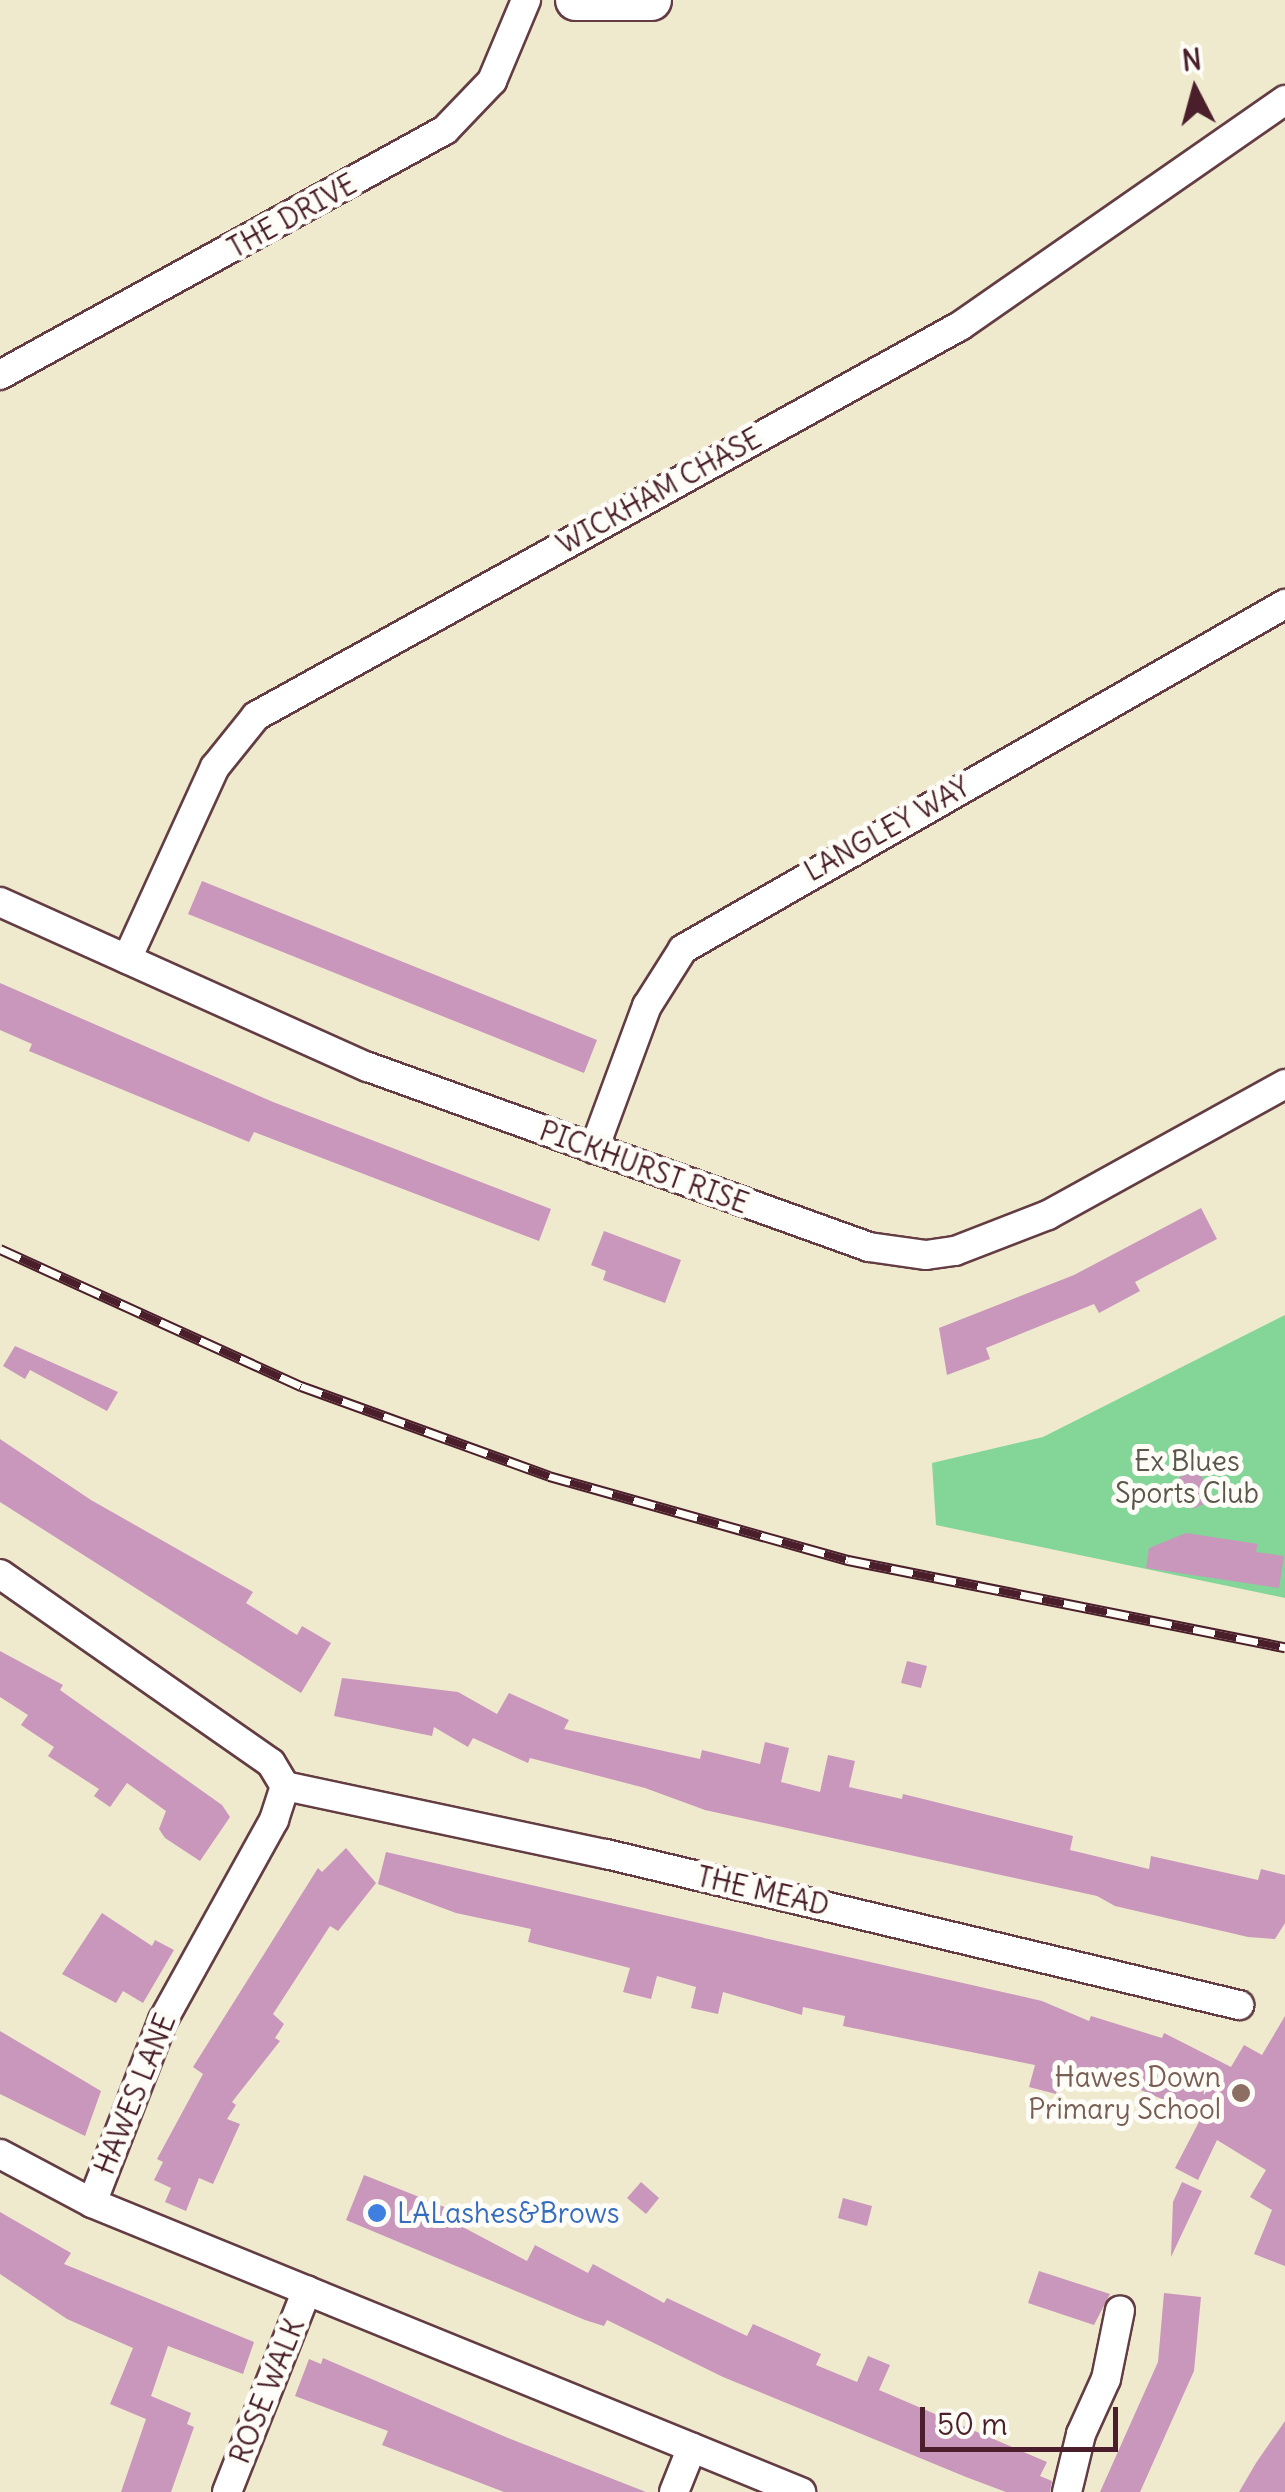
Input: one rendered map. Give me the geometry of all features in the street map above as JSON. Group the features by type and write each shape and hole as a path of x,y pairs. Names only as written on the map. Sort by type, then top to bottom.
{"street":[{"name":"THE DRIVE","path":"0,375 445,130 492,81 526,0"},
{"path":"576,0 651,0"},
{"name":"WICKHAM CHASE","path":"126,959 215,767 256,716 960,326 1285,100"},
{"name":"LANGLEY WAY","path":"594,1150 646,1006 683,950 1285,604"},
{"name":"PICKHURST RISE","path":"0,902 368,1067 870,1247 926,1255 956,1251 1048,1216 1285,1084"},
{"path":"0,1574 272,1763 284,1786"},
{"name":"THE MEAD","path":"284,1786 606,1854 1239,2005"},
{"name":"HAWES LANE","path":"284,1786 274,1820 157,2034 92,2203 801,2492"},
{"path":"0,2154 92,2203"},
{"name":"ROSE WALK","path":"228,2492 307,2290"},
{"path":"1066,2492 1080,2434 1106,2380 1120,2310"},
{"path":"674,2492 692,2447"}],"green space":[{"name":"Ex Blues Sports Club","path":"1285,1315 1285,1598 936,1525 932,1463 1043,1437"}],"building":[{"path":"202,881 597,1040 584,1073 188,914"},
{"path":"0,983 273,1102 551,1209 539,1241 254,1132 249,1142 29,1051 32,1044 0,1030"},
{"path":"1201,1208 1217,1239 1135,1282 1140,1291 1099,1313 1094,1304 986,1348 990,1359 947,1375 939,1328 1074,1275"},
{"path":"604,1231 681,1260 665,1303 603,1280 606,1271 591,1265"},
{"path":"15,1346 118,1392 107,1411 30,1370 25,1379 3,1366"},
{"path":"0,1439 91,1500 253,1592 246,1603 297,1635 302,1626 331,1643 301,1693 0,1502"},
{"path":"1198,1469 1212,1500 1193,1509 1178,1478"},
{"path":"1186,1533 1258,1544 1256,1552 1284,1556 1279,1588 1146,1568 1149,1548"},
{"path":"0,1651 63,1685 60,1690 222,1805 230,1817 200,1861 165,1838 159,1829 166,1811 127,1783 110,1807 94,1796 99,1789 48,1756 54,1747 21,1725 28,1715 0,1697"},
{"path":"907,1661 927,1666 921,1688 901,1683"},
{"path":"342,1678 458,1692 497,1714 509,1693 569,1720 564,1729 700,1759 702,1750 760,1764 765,1742 789,1748 781,1782 820,1792 828,1755 855,1761 849,1787 902,1799 903,1794 1073,1836 1070,1850 1149,1869 1151,1856 1258,1880 1261,1869 1285,1875 1285,1923 1275,1939 1248,1937 1115,1906 1097,1896 705,1810 645,1788 530,1758 528,1763 473,1738 468,1747 434,1727 432,1736 334,1716"},
{"path":"346,1848 376,1883 338,1931 330,1926 273,2014 284,2024 275,2038 280,2041 232,2102 236,2105 227,2119 240,2124 213,2184 199,2178 186,2211 165,2202 171,2188 154,2180 163,2162 157,2159 203,2074 193,2067 318,1868 322,1872"},
{"path":"386,1852 1042,2001 1089,2021 1091,2016 1162,2038 1164,2033 1231,2067 1244,2045 1262,2055 1285,2016 1285,2266 1254,2254 1272,2210 1250,2197 1266,2170 1217,2140 1198,2180 1175,2168 1202,2116 1108,2076 1105,2084 1063,2068 1056,2094 1029,2087 1035,2065 843,2026 845,2016 803,2007 802,2015 723,1992 718,2014 691,2008 696,1987 657,1976 651,1999 623,1992 630,1968 528,1942 531,1929 456,1913 378,1884"},
{"path":"102,1913 152,1946 155,1940 174,1950 143,2003 123,1991 116,2003 62,1974"},
{"path":"0,2031 101,2091 85,2136 0,2094"},
{"path":"364,2175 462,2214 457,2224 527,2261 535,2245 588,2273 593,2264 664,2303 667,2298 747,2336 753,2324 821,2354 816,2365 857,2382 868,2356 890,2365 879,2390 1047,2462 1040,2476 1052,2481 1050,2492 1006,2492 966,2477 723,2377 607,2320 604,2326 585,2320 346,2220"},
{"path":"641,2182 659,2198 646,2214 627,2198"},
{"path":"1182,2182 1202,2191 1171,2257 1173,2202"},
{"path":"843,2198 872,2206 867,2226 838,2218"},
{"path":"0,2212 71,2253 64,2264 254,2342 243,2374 168,2346 151,2396 191,2413 187,2424 194,2427 171,2492 121,2492 146,2419 110,2404 133,2348 67,2319 0,2274"},
{"path":"1039,2271 1110,2294 1094,2325 1028,2303"},
{"path":"1164,2293 1201,2297 1194,2371 1140,2492 1100,2492 1158,2362"},
{"path":"323,2358 508,2438 646,2492 504,2492 382,2445 388,2431 295,2396 309,2359 321,2364"},
{"path":"1285,2421 1285,2492 1239,2492 1256,2463"}],"railway":[{"path":"0,1249 301,1386 549,1476 848,1560 1285,1647"}],"place":[{"name":"Hawes Down Primary School","path":"1241,2093"},
{"name":"LALashes&Brows","path":"377,2213"}]}
